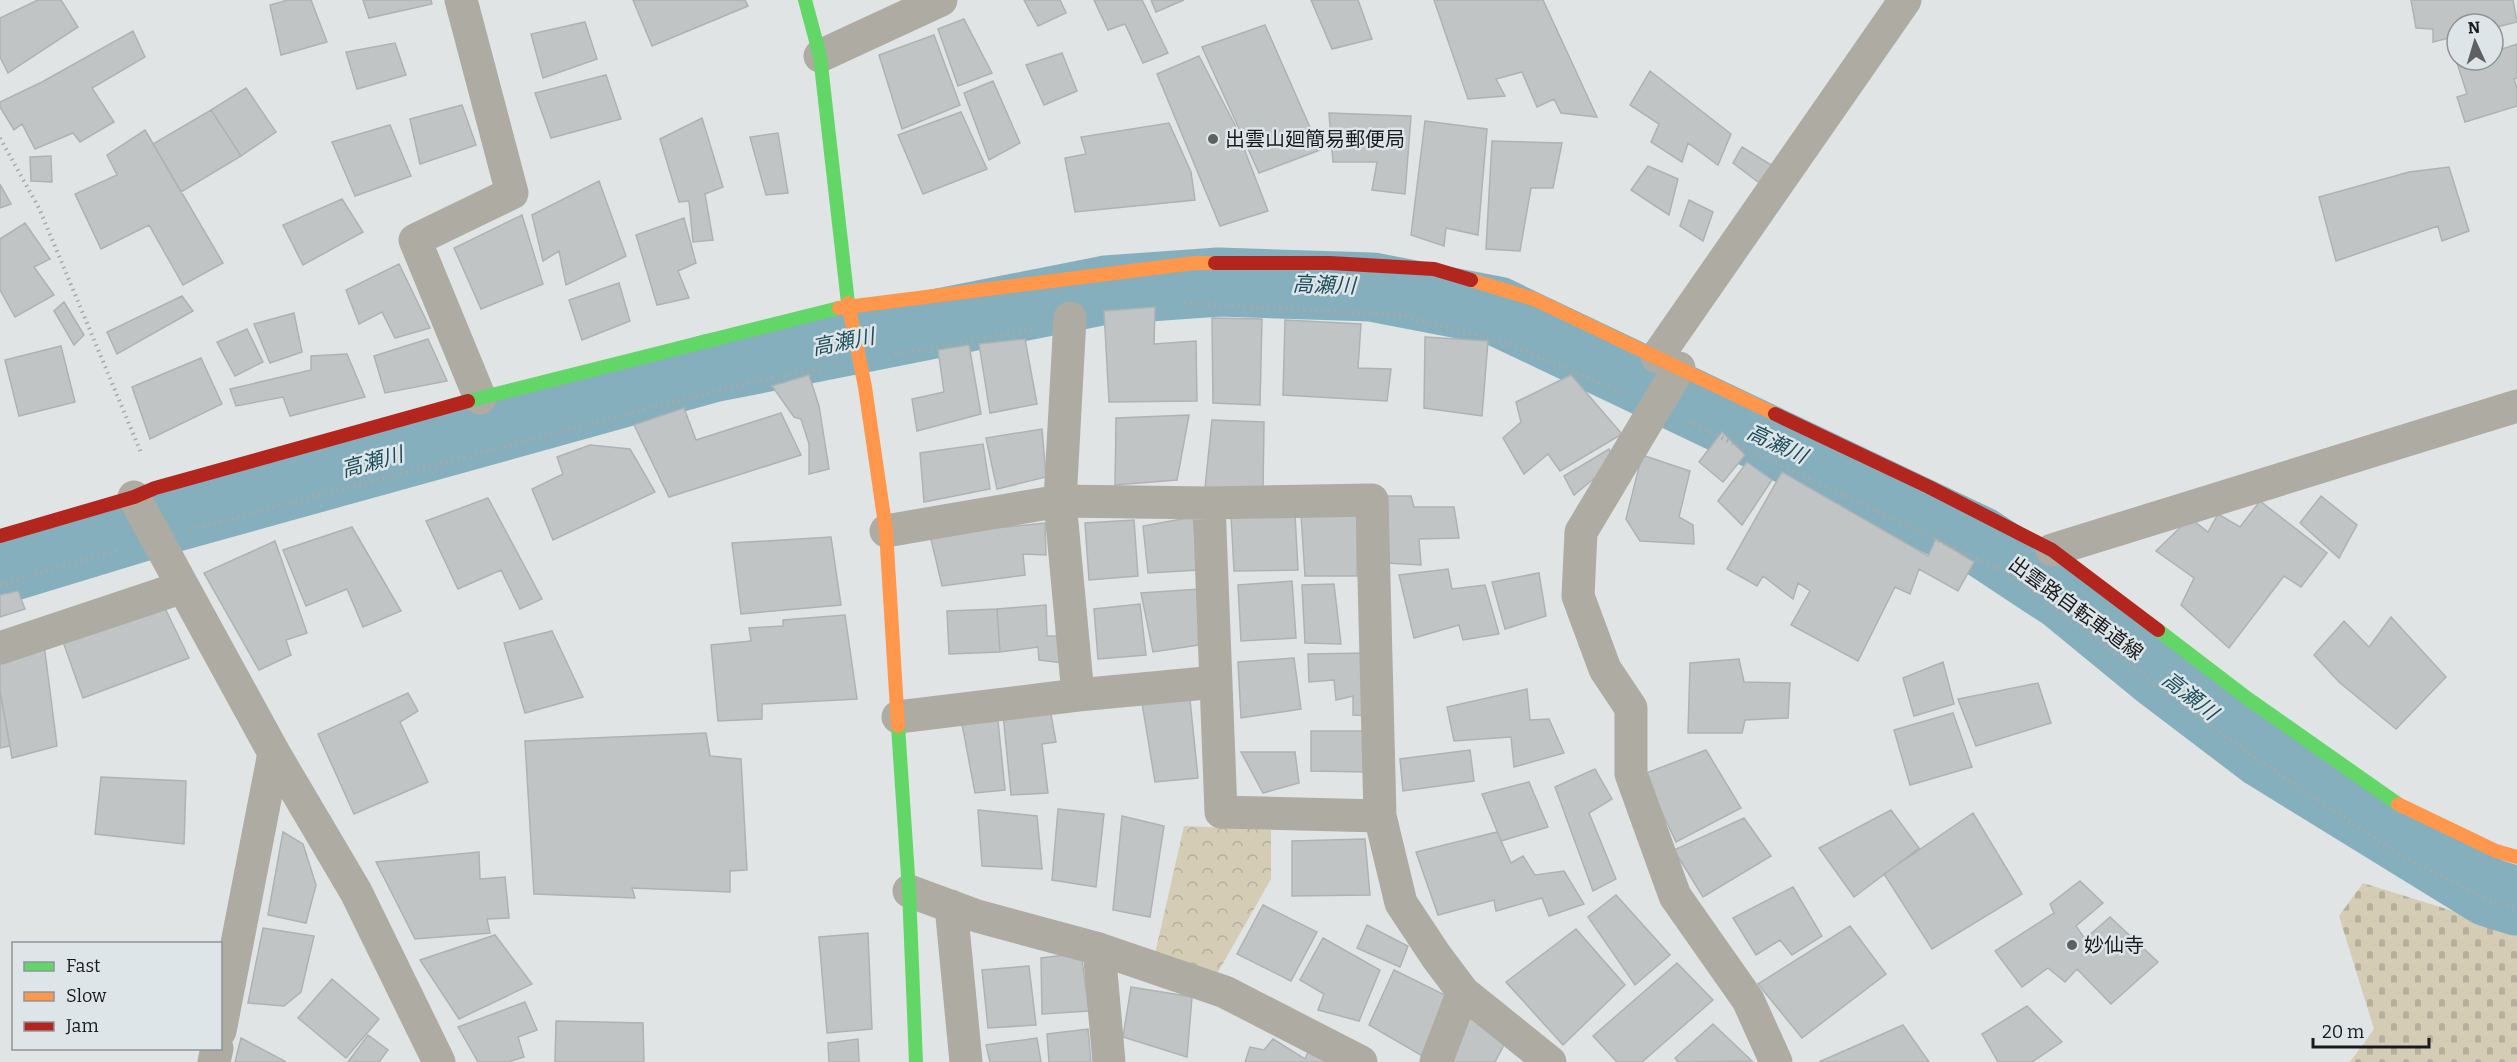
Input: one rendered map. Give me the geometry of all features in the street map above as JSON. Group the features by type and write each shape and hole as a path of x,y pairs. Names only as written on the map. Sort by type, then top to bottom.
{"street":[{"path":"461,0 512,193 415,240 480,398"},
{"path":"805,0 820,56 848,306 865,387 886,531 909,891 916,1062"},
{"path":"820,56 942,0"},
{"path":"1776,1062 1748,1000 1675,896 1631,774 1631,708 1605,669 1578,596 1581,532 1656,406 1668,362 1905,0"},
{"path":"0,536 480,398 848,306 1194,263 1330,263 1434,269 1534,299 1929,487 2052,550 2247,698 2388,800 2496,851 2517,857"},
{"path":"1070,318 1060,501 1078,695"},
{"path":"2052,550 2517,406"},
{"path":"144,493 183,587 274,753 356,892 439,1062"},
{"path":"886,531 1060,501 1209,503 1372,500 1380,816 1401,903 1436,957 1464,992 1550,1062"},
{"path":"1209,503 1221,812 1380,816"},
{"path":"0,648 183,587"},
{"path":"898,717 1078,695 1216,682"},
{"path":"222,1021 274,753"},
{"path":"909,891 951,906 1099,949 1225,992 1361,1062"},
{"path":"951,906 966,1062"},
{"path":"1099,949 1109,1062"},
{"path":"1436,1062 1464,992"}],"path":[{"path":"0,138 39,208 95,338 144,493"},
{"name":"出雲路自転車道線","path":"1656,406 2009,574 2251,755 2394,851 2491,901 2517,908"}],"green space":[{"path":"1184,826 1271,830 1271,879 1218,972 1155,954"},
{"path":"2363,883 2482,920 2491,901 2517,908 2517,1062 2350,1062 2374,1029 2339,916"}],"building":[{"path":"38,0 61,0 78,27 8,73 0,57 0,18"},
{"path":"288,0 311,0 327,42 281,55 270,5"},
{"path":"363,0 431,0 432,4 369,18"},
{"path":"633,0 745,0 748,6 652,46"},
{"path":"1024,0 1060,0 1066,13 1038,26"},
{"path":"1094,0 1142,0 1168,53 1143,63 1125,24 1108,30"},
{"path":"1151,0 1184,0 1156,12"},
{"path":"1311,0 1358,0 1372,39 1332,49"},
{"path":"1434,0 1543,0 1597,117 1561,113 1554,99 1537,107 1522,72 1496,79 1505,96 1468,99"},
{"path":"2411,0 2513,0 2517,22 2505,25 2505,12 2445,12 2445,39 2433,42 2433,29 2416,28"},
{"path":"964,19 992,73 958,86 938,29"},
{"path":"585,22 597,59 543,78 531,34"},
{"path":"1265,25 1320,150 1259,173 1202,47"},
{"path":"133,31 145,57 92,88 114,122 80,142 73,133 35,149 22,124 14,130 0,107 0,102 42,82"},
{"path":"934,35 960,105 902,129 879,55"},
{"path":"395,43 406,75 357,89 346,52"},
{"path":"2517,44 2517,78 2514,79 2517,88 2517,106 2465,122 2457,97 2467,94 2460,72 2505,72 2505,48"},
{"path":"1062,53 1077,91 1044,105 1026,65"},
{"path":"1199,56 1235,125 1268,211 1220,226 1157,74"},
{"path":"1650,71 1731,134 1718,165 1688,143 1682,162 1651,142 1659,124 1630,105"},
{"path":"606,75 621,119 551,138 535,93"},
{"path":"993,81 1020,143 989,160 964,93"},
{"path":"246,88 276,132 241,156 211,110"},
{"path":"462,105 476,145 420,164 410,119"},
{"path":"211,110 241,156 181,192 153,144"},
{"path":"961,112 987,169 923,194 898,135"},
{"path":"1329,113 1411,116 1405,194 1372,190 1377,162 1333,162"},
{"path":"702,118 723,187 705,194 713,240 693,242 689,201 679,202 660,139"},
{"path":"1425,121 1487,129 1478,235 1446,228 1444,246 1411,235"},
{"path":"1169,123 1191,172 1195,200 1075,212 1065,158 1086,154 1081,137"},
{"path":"390,125 411,176 355,196 332,142"},
{"path":"145,130 223,263 183,285 149,225 101,249 75,194 117,175 107,155"},
{"path":"778,133 788,193 766,195 750,137"},
{"path":"1492,141 1562,143 1553,188 1531,188 1520,251 1486,249"},
{"path":"1742,147 1776,168 1762,185 1733,163"},
{"path":"51,156 52,182 31,181 30,157"},
{"path":"1648,166 1678,179 1669,215 1631,190"},
{"path":"2449,167 2469,231 2442,241 2438,226 2336,261 2319,197 2409,172"},
{"path":"599,181 626,256 566,285 559,251 543,261 532,215"},
{"path":"0,184 11,204 0,208"},
{"path":"342,199 363,232 303,265 283,225"},
{"path":"1689,200 1713,212 1703,241 1680,226"},
{"path":"522,215 543,284 481,309 454,248"},
{"path":"684,218 696,263 678,271 689,298 657,305 636,235"},
{"path":"25,223 50,259 34,267 54,295 15,317 0,290 0,239"},
{"path":"399,264 430,328 395,338 382,312 359,324 346,290"},
{"path":"619,283 630,321 582,340 569,300"},
{"path":"182,296 193,311 117,354 107,332"},
{"path":"64,302 84,335 74,345 54,311"},
{"path":"1155,307 1154,344 1196,341 1197,401 1109,402 1104,311"},
{"path":"294,313 302,352 270,363 254,324"},
{"path":"1212,318 1262,319 1260,405 1213,403"},
{"path":"1285,320 1361,324 1358,368 1391,369 1387,401 1283,395"},
{"path":"247,329 263,362 235,376 217,342"},
{"path":"1425,337 1488,341 1482,416 1424,408"},
{"path":"428,339 447,381 385,393 374,356"},
{"path":"1025,339 1037,404 990,413 979,344"},
{"path":"969,345 981,414 917,431 912,399 944,392 938,350"},
{"path":"61,346 75,402 19,416 5,360"},
{"path":"347,354 365,397 290,416 283,397 236,406 230,389 311,370 311,356"},
{"path":"201,358 222,404 150,439 132,387"},
{"path":"809,375 819,406 829,469 809,474 809,444 801,419 794,417 772,386"},
{"path":"1571,375 1622,434 1560,471 1548,454 1524,474 1503,438 1521,422 1516,402"},
{"path":"684,408 696,440 781,413 801,455 669,497 634,425"},
{"path":"1189,415 1177,480 1115,485 1116,418"},
{"path":"1212,420 1264,422 1263,491 1205,488"},
{"path":"1042,429 1046,477 997,489 986,438"},
{"path":"1722,432 1745,455 1723,482 1699,462"},
{"path":"983,444 990,489 924,502 920,453"},
{"path":"590,445 630,449 655,492 553,540 532,489 563,474 557,457"},
{"path":"1609,449 1615,461 1574,495 1564,476"},
{"path":"1642,455 1690,471 1679,517 1693,525 1694,544 1640,541 1626,519"},
{"path":"1747,462 1772,480 1742,525 1718,501"},
{"path":"1782,472 1928,556 1936,539 1974,562 1958,591 1919,569 1910,594 1895,587 1858,661 1791,625 1810,591 1798,583 1793,599 1763,576 1757,586 1727,569"},
{"path":"1386,496 1411,496 1414,507 1454,507 1459,538 1419,539 1421,565 1387,563"},
{"path":"2321,496 2357,525 2339,558 2300,523"},
{"path":"488,498 542,599 520,609 501,570 458,589 426,521"},
{"path":"2260,501 2327,553 2301,587 2284,576 2229,648 2181,605 2194,578 2156,551 2190,518 2208,532 2218,514 2240,527"},
{"path":"1295,514 1298,570 1234,571 1231,515"},
{"path":"1301,514 1357,516 1357,576 1305,576"},
{"path":"1193,517 1199,570 1148,573 1143,526"},
{"path":"1134,520 1138,576 1089,580 1085,523"},
{"path":"1045,523 1046,555 1023,554 1025,575 942,586 930,535"},
{"path":"352,527 401,611 363,627 347,589 306,606 283,550"},
{"path":"831,537 841,605 741,614 732,543"},
{"path":"275,541 307,633 286,640 291,655 259,670 204,573"},
{"path":"1448,569 1452,589 1485,585 1499,634 1463,640 1459,625 1414,638 1399,575"},
{"path":"1539,573 1546,616 1505,629 1492,582"},
{"path":"1292,581 1296,638 1241,641 1238,585"},
{"path":"1334,584 1341,644 1305,643 1302,585"},
{"path":"1200,589 1205,644 1153,652 1141,593"},
{"path":"18,591 25,609 0,617 0,595"},
{"path":"162,602 189,658 83,698 62,639"},
{"path":"1140,604 1146,655 1098,659 1094,609"},
{"path":"1046,605 1047,636 1059,636 1063,663 1039,660 1038,647 1000,652 997,609"},
{"path":"997,609 1000,652 949,654 947,611"},
{"path":"845,615 857,699 762,704 762,719 718,721 711,645 751,641 749,628 783,626 783,620"},
{"path":"2391,617 2446,677 2396,729 2339,682 2314,655 2344,621 2369,647"},
{"path":"552,631 583,697 525,713 504,643"},
{"path":"44,644 57,746 12,758 0,691 0,655"},
{"path":"1367,653 1371,716 1353,715 1353,696 1336,700 1334,680 1309,682 1308,654"},
{"path":"1294,658 1301,709 1241,718 1238,662"},
{"path":"1739,659 1744,682 1790,683 1788,718 1745,720 1742,733 1688,733 1690,663"},
{"path":"1943,662 1954,704 1914,716 1903,678"},
{"path":"2038,683 2051,723 1976,746 1958,699"},
{"path":"1527,689 1530,720 1549,719 1564,753 1514,767 1511,737 1454,741 1447,707"},
{"path":"0,691 10,746 0,748"},
{"path":"408,693 418,711 400,722 428,782 354,814 318,734"},
{"path":"1190,700 1198,778 1155,782 1142,703"},
{"path":"1050,709 1056,742 1042,744 1048,793 1011,795 1003,714"},
{"path":"1953,713 1972,767 1910,785 1894,730"},
{"path":"998,721 1005,790 975,793 962,724"},
{"path":"1311,731 1363,731 1368,772 1311,771"},
{"path":"706,733 710,756 741,759 747,870 730,871 730,892 632,888 635,898 534,894 525,741"},
{"path":"1470,750 1474,781 1403,791 1400,759"},
{"path":"1706,750 1741,808 1676,842 1644,774"},
{"path":"1241,752 1295,752 1299,783 1263,793"},
{"path":"1595,769 1612,799 1589,813 1616,879 1593,891 1555,787"},
{"path":"101,777 186,781 184,844 95,834"},
{"path":"1529,782 1548,827 1501,841 1482,794"},
{"path":"1058,809 1104,814 1096,887 1052,880"},
{"path":"978,810 1037,816 1042,869 982,866"},
{"path":"1891,810 1919,848 1854,897 1819,848"},
{"path":"1973,813 2022,894 1932,949 1884,874"},
{"path":"1122,816 1164,826 1150,917 1113,910"},
{"path":"1744,818 1771,856 1703,897 1674,850"},
{"path":"283,832 303,844 316,885 306,923 268,915"},
{"path":"1497,832 1511,863 1523,856 1535,875 1564,871 1584,904 1549,916 1542,898 1496,911 1494,900 1438,915 1416,852"},
{"path":"1365,839 1370,895 1292,896 1292,841"},
{"path":"479,852 480,879 505,877 509,918 487,919 490,933 415,939 376,862"},
{"name":"妙仙寺","path":"2080,881 2103,903 2076,926 2085,939 2110,917 2158,962 2111,1004 2077,969 2065,982 2048,968 2022,987 1995,951 2054,913 2050,904"},
{"path":"1793,887 1822,936 1792,955 1780,940 1756,955 1733,918"},
{"path":"1616,895 1670,955 1635,985 1588,917"},
{"path":"1263,905 1317,932 1291,981 1237,954"},
{"path":"1367,925 1408,946 1400,967 1357,948"},
{"path":"1850,926 1886,974 1802,1038 1758,984"},
{"path":"263,928 314,936 301,992 284,1006 248,1003"},
{"path":"1576,929 1625,985 1563,1045 1506,982"},
{"path":"868,933 872,1029 827,1033 819,937"},
{"path":"495,935 532,984 459,1019 420,960"},
{"path":"1323,938 1380,970 1359,1021 1318,1010 1324,994 1300,980"},
{"path":"1081,953 1089,1011 1042,1014 1041,958"},
{"path":"1677,963 1713,1000 1642,1062 1617,1062 1593,1036"},
{"path":"1029,966 1036,1025 988,1028 982,970"},
{"path":"1394,970 1449,997 1424,1057 1369,1025"},
{"path":"332,979 379,1019 346,1058 298,1018"},
{"path":"1131,987 1192,997 1187,1057 1123,1037"},
{"path":"525,1002 537,1030 518,1037 524,1057 508,1062 478,1062 458,1027"},
{"path":"2027,1006 2062,1042 2032,1062 1998,1062 1982,1034"},
{"path":"1468,1013 1508,1037 1495,1062 1448,1062"},
{"path":"556,1021 643,1023 644,1062 555,1062"},
{"path":"1713,1024 1752,1061 1678,1062 1675,1058"},
{"path":"1903,1025 1929,1062 1819,1062"},
{"path":"1088,1029 1091,1062 1049,1062 1047,1034"},
{"path":"368,1035 388,1050 379,1062 348,1062"},
{"path":"241,1038 286,1062 235,1062"},
{"path":"1037,1038 1041,1062 990,1062 986,1045"},
{"path":"858,1039 859,1062 829,1062 828,1043"},
{"path":"1273,1039 1305,1059 1309,1050 1333,1062 1245,1062 1250,1047 1264,1050"}],"waterway":[{"name":"高瀬川","path":"0,570 161,521 712,368 1106,290 1219,282 1372,287 1497,311 1980,541 2065,597 2160,675 2264,754 2488,892 2517,901"}],"traffic: fast":[{"path":"805,0 820,56 848,303"},
{"path":"468,401 839,308"},
{"path":"2158,630 2247,698 2398,804"},
{"path":"898,726 909,891 916,1062"}],"traffic: slow":[{"path":"839,308 1194,263 1215,263"},
{"path":"1471,280 1534,299 1775,414"},
{"path":"848,303 865,387 886,531 898,726"},
{"path":"2398,804 2496,851 2517,857"}],"traffic: jam":[{"path":"1215,263 1330,263 1434,269 1471,280"},
{"path":"0,536 134,497 155,488 468,401"},
{"path":"1775,414 1929,487 2052,550 2158,630"}],"place":[{"name":"出雲山廻簡易郵便局","path":"1213,139"},
{"name":"妙仙寺","path":"2072,945"}]}
